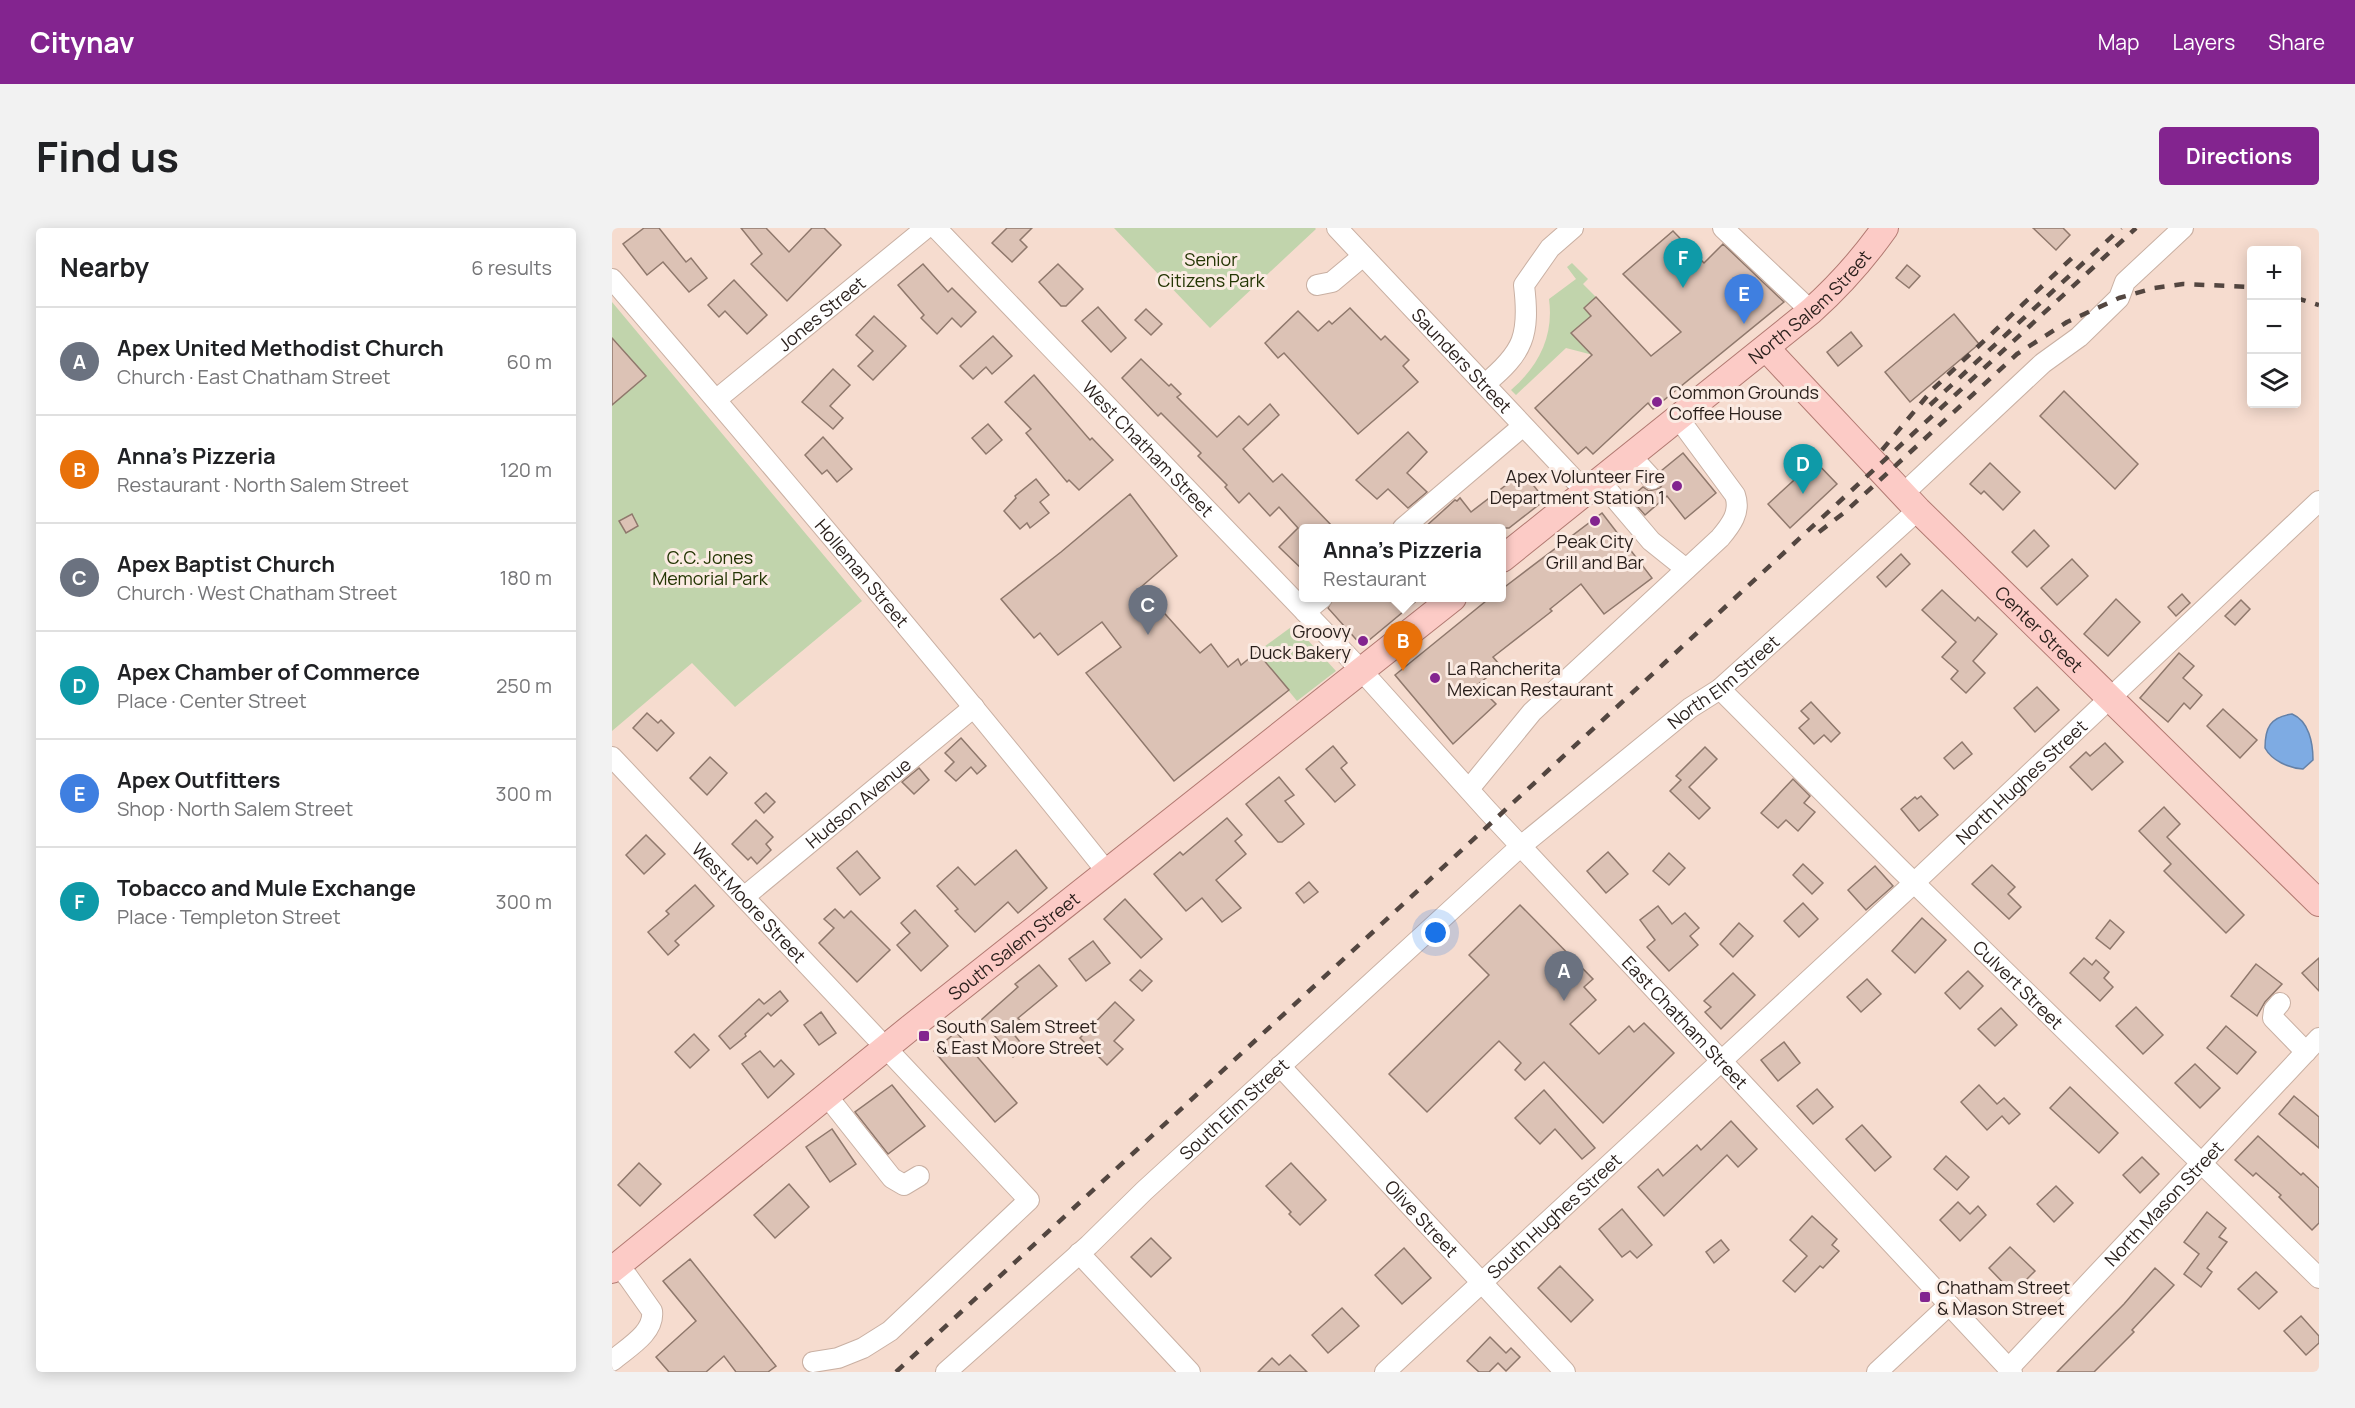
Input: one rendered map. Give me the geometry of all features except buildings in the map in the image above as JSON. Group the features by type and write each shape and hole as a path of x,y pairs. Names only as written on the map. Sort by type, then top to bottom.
{"main road":[{"name":"North Salem Street","path":"1506,556 1811,311 1838,286 1885,228"},
{"name":"Center Street","path":"1766,348 1911,501 2319,903"},
{"path":"1361,670 1447,602"},
{"name":"South Salem Street","path":"615,1268 886,1048 1361,670"}],"street":[{"name":"Jones Street","path":"717,399 926,228"},
{"name":"West Chatham Street","path":"936,228 1361,670"},
{"name":"Saunders Street","path":"1337,228 1523,426 1651,541 1686,569"},
{"path":"1485,384 1508,365 1520,346 1527,321 1524,285 1550,248 1573,228"},
{"path":"1723,228 1811,311"},
{"name":"North Elm Street","path":"1521,846 1690,708 1720,689 1911,501 2043,363 2079,336 2119,298 2125,282 2183,228"},
{"path":"1317,285 1332,282 1363,256"},
{"name":"Holleman Street","path":"612,279 717,399 1107,872"},
{"path":"1469,789 1532,712 1686,569 1734,520 1737,500 1722,475 1679,418"},
{"path":"1408,524 1523,426"},
{"path":"1631,456 1652,479"},
{"name":"North Hughes Street","path":"1721,1059 1916,882 2319,501"},
{"path":"1305,612 1316,602"},
{"name":"East Chatham Street","path":"1361,670 1521,846 2011,1370"},
{"name":"Culvert Street","path":"1720,689 2319,1278"},
{"name":"Hudson Avenue","path":"744,897 974,708"},
{"name":"West Moore Street","path":"612,757 1029,1200 890,1331 855,1352 838,1358 813,1362"},
{"name":"South Elm Street","path":"946,1372 1079,1253 1521,846"},
{"path":"2280,1003 2274,1010 2273,1018 2312,1045"},
{"name":"North Mason Street","path":"2011,1370 2312,1045"},
{"name":"South Hughes Street","path":"1385,1372 1721,1059"},
{"name":"Olive Street","path":"1280,1066 1565,1372"},
{"path":"827,1096 892,1178 904,1185 919,1176"},
{"path":"1079,1253 1190,1372"},
{"path":"612,1361 648,1330 653,1317 652,1311 628,1277 615,1268"},
{"path":"1877,1372 1949,1305"}],"green space":[{"name":"Senior Citizens Park","path":"1114,228 1315,228 1316,229 1210,328"},
{"path":"1572,263 1588,279 1583,284 1596,297 1584,309 1603,329 1595,336 1583,323 1571,333 1583,346 1590,340 1593,355 1566,348 1516,395 1511,390 1537,360 1547,338 1549,299 1576,279 1567,267"},
{"name":"C.C. Jones Memorial Park","path":"612,302 862,601 735,707 692,663 612,731"},
{"path":"1294,625 1336,671 1297,701 1257,652"}],"water":[{"path":"2292,714 2298,717 2306,727 2311,740 2313,760 2303,769 2281,763 2265,748 2270,725 2278,718"}],"railway":[{"path":"1930,405 2121,228"},
{"path":"896,1372 2136,228"},
{"path":"1882,450 1933,389 2074,256"},
{"path":"1819,532 1845,512 2017,354 2067,322 2119,298 2154,288 2183,284 2247,287"},
{"path":"2301,300 2319,305"}],"place":[{"name":"Tobacco and Mule Exchange","path":"1683,288"},
{"name":"Apex Outfitters","path":"1744,324"},
{"name":"Common Grounds Coffee House","path":"1657,402"},
{"name":"Apex Volunteer Fire Department Station 1","path":"1677,486"},
{"name":"Apex Chamber of Commerce","path":"1803,494"},
{"name":"Peak City Grill and Bar","path":"1595,521"},
{"name":"Apex Baptist Church","path":"1148,635"},
{"name":"Groovy Duck Bakery","path":"1363,641"},
{"name":"Anna's Pizzeria","path":"1403,671"},
{"name":"La Rancherita Mexican Restaurant","path":"1435,678"},
{"name":"Apex United Methodist Church","path":"1564,1001"},
{"name":"South Salem Street & East Moore Street","path":"924,1036"},
{"name":"Chatham Street & Mason Street","path":"1925,1297"}]}
